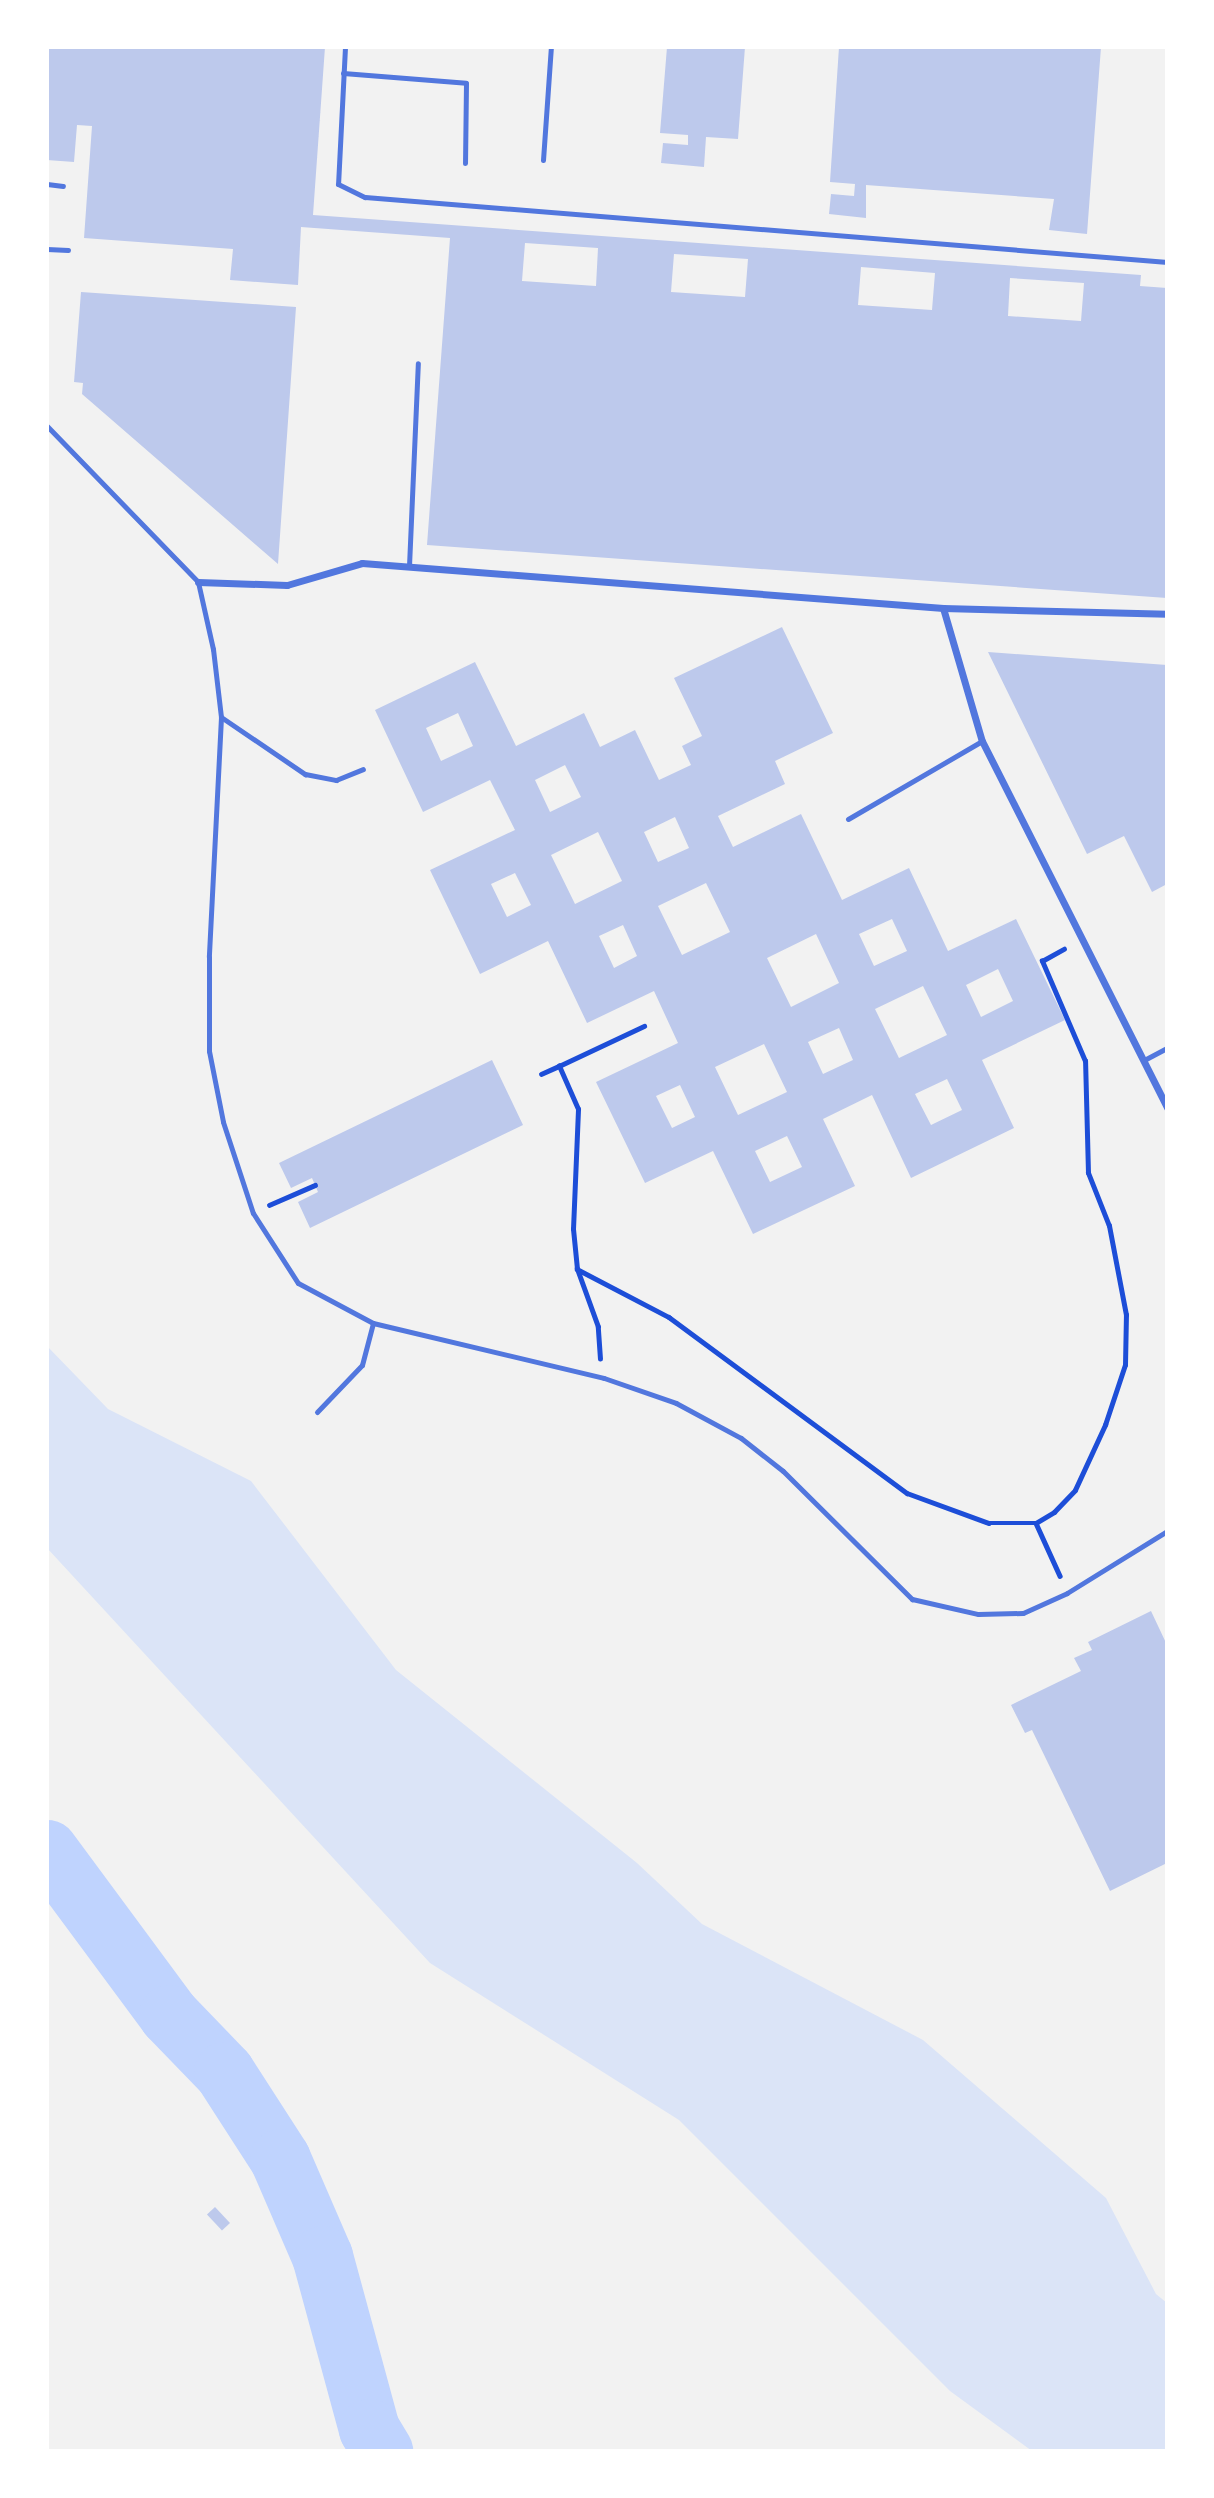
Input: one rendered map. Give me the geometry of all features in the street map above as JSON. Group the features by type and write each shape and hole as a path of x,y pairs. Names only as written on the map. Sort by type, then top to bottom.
{"street":[{"path":"198,582 288,585 362,563 943,608 1167,614"},
{"path":"943,608 982,741 1146,1059 1167,1108"}],"lane":[{"path":"345,47 338,184 366,197 1167,262"},
{"path":"543,160 551,47"},
{"path":"343,73 466,83 465,163"},
{"path":"47,184 63,186"},
{"path":"47,248 68,250"},
{"path":"409,566 418,363"},
{"path":"47,426 198,582 213,649 221,717 209,957 209,1051 223,1122 253,1213 299,1283 373,1323 604,1378 676,1403 741,1438 783,1471 912,1599 978,1614 1023,1613 1068,1592 1167,1531"},
{"path":"221,717 305,774 336,780 363,769"},
{"path":"848,820 982,741"},
{"path":"1146,1059 1167,1048"},
{"path":"317,1412 362,1365 373,1323"}],"path":[{"path":"577,1269 669,1317 907,1493 989,1523 1036,1522 1075,1490 1105,1425 1125,1365 1126,1315 1109,1226 1088,1173 1085,1061 1042,961 1083,938"},
{"path":"541,1074 643,1026"},
{"path":"559,1066 578,1109 573,1229 577,1269 597,1327 604,1378"},
{"path":"253,1213 315,1185"},
{"path":"1036,1522 1068,1592"}],"shaded area":[{"path":"47,1346 108,1409 251,1481 396,1670 637,1863 702,1924 923,2040 1106,2198 1156,2294 1167,2303 1167,2451 1032,2451 950,2391 679,2120 430,1963 47,1548"}],"building":[{"path":"47,47 325,47 313,215 1141,275 1140,286 1167,288 1167,598 427,545 450,238 301,227 298,285 230,280 233,249 84,238 92,126 77,125 74,162 47,160","holes":["525,243 598,248 596,286 522,281","674,254 748,259 745,297 671,292","861,267 935,273 932,310 858,305","1010,278 1084,283 1081,321 1008,316"]},
{"path":"667,47 745,47 738,139 706,137 704,167 661,163 663,143 688,145 688,135 660,133"},
{"path":"839,47 1101,47 1087,234 1049,230 1054,199 866,185 866,218 829,214 831,194 854,196 855,184 830,182"},
{"path":"81,292 296,307 278,564 82,394 83,383 74,382"},
{"path":"782,627 833,733 775,761 785,784 718,816 733,847 801,814 842,900 909,868 948,951 1016,919 1065,1020 982,1060 1014,1128 911,1178 872,1095 823,1119 855,1186 753,1234 713,1151 645,1183 596,1082 678,1043 654,991 587,1023 548,941 480,974 430,870 515,830 490,780 423,812 375,710 475,662 516,746 584,713 600,747 635,730 659,780 691,765 682,746 702,736 674,678","holes":["458,713 473,746 441,761 426,728","565,765 581,797 550,812 535,780","675,817 689,848 658,862 644,832","598,832 622,881 575,904 551,855","515,873 531,905 507,917 491,884","706,883 730,932 682,955 658,906","892,919 907,951 874,966 859,934","623,925 637,956 614,968 599,936","816,934 839,983 791,1007 767,958","998,969 1013,1001 981,1017 966,985","923,986 947,1035 899,1058 875,1009","839,1028 853,1060 823,1074 808,1042","764,1044 787,1092 738,1115 715,1067","947,1079 962,1110 931,1125 915,1094","680,1085 695,1117 672,1128 656,1096","787,1136 802,1167 770,1182 755,1151"]},
{"path":"988,652 1167,665 1167,884 1152,892 1124,836 1087,854"},
{"path":"492,1060 523,1125 310,1228 298,1202 318,1192 312,1178 291,1188 279,1163"},
{"path":"1151,1611 1167,1645 1167,1863 1110,1891 1032,1730 1025,1733 1011,1705 1081,1671 1074,1658 1092,1650 1088,1642"},
{"path":"215,2207 230,2223 222,2231 207,2215"}],"waterway":[{"path":"47,1850 169,2015 224,2072 280,2159 322,2256 369,2429 382,2451"}]}
